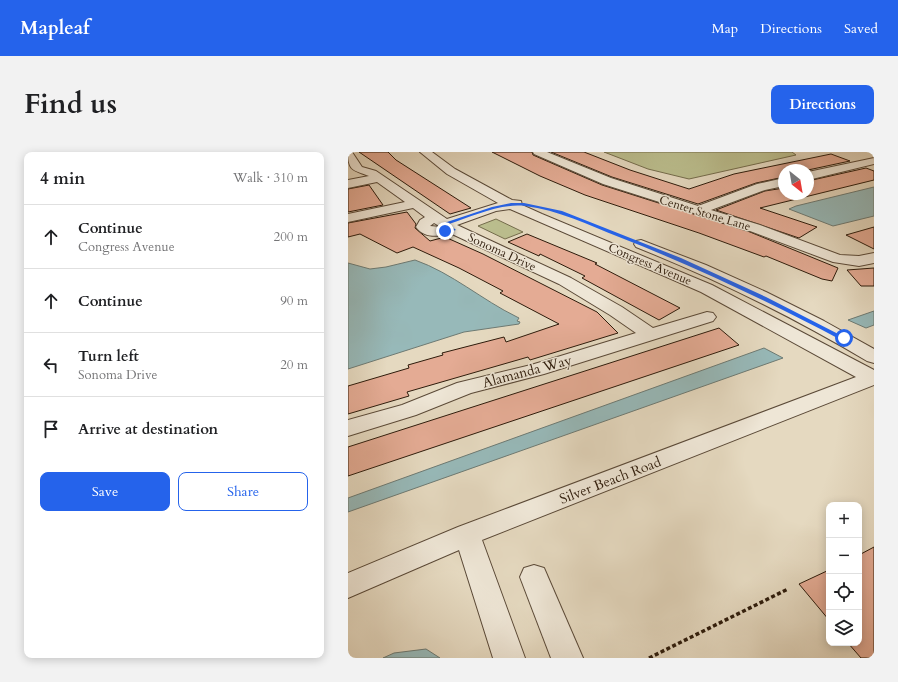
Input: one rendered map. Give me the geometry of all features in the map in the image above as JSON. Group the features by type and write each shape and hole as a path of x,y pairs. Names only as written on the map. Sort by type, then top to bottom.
{"street":[{"name":"Congress Avenue","path":"425,152 447,170 511,204 659,266 726,298 874,378"},
{"name":"Congress Avenue","path":"446,152 465,166 510,191 686,262 764,298 844,338 874,357"},
{"name":"Center Stone Lane","path":"538,152 606,181 755,228 838,259 859,261 874,258"},
{"name":"Sonoma Drive","path":"348,154 360,170 372,173 414,204 445,223 561,279 616,311 651,335"},
{"path":"853,154 873,162"},
{"path":"814,175 873,162"},
{"path":"348,184 378,178"},
{"path":"698,210 761,187 778,183"},
{"path":"348,218 414,204"},
{"path":"445,223 511,204 554,210"},
{"name":"Alamanda Way","path":"348,428 409,410 470,387 537,370 707,317"},
{"name":"Silver Beach Road","path":"348,586 467,535 874,378"},
{"path":"467,535 509,658"},
{"path":"534,577 568,658"}],"path":[{"path":"649,658 788,590"}],"green space":[{"path":"604,152 792,152 796,155 689,179 648,169"},
{"path":"496,219 523,232 505,239 478,226"}],"water":[{"path":"874,187 874,216 833,226 789,209 796,206"},
{"path":"415,260 442,272 519,318 517,321 520,322 519,324 464,332 348,369 348,263 370,269"},
{"path":"874,311 874,325 866,328 848,320"},
{"path":"764,348 783,358 348,512 348,498"},
{"path":"426,649 440,658 383,658 394,653"}],"building":[{"path":"359,152 388,152 396,160 471,208 450,214"},
{"path":"492,152 532,152 533,155 602,185 750,232 838,268 832,281 822,279 766,256 764,257 699,233 585,195 540,176"},
{"path":"551,152 584,152 630,170 689,189 734,174 778,165 778,178 756,183 698,204 612,177"},
{"path":"831,154 850,161 814,169 814,164 782,164"},
{"path":"866,168 874,171 874,180 814,195 814,180"},
{"path":"369,185 383,205 348,212 348,189"},
{"path":"778,189 778,200 793,200 760,208 817,227 799,238 716,210 765,191"},
{"path":"407,212 416,224 415,228 430,241 445,237 483,254 597,312 618,333 530,360 528,357 407,392 409,396 348,414 348,386 409,368 408,365 443,355 442,353 504,337 506,342 559,324 500,293 503,291 459,268 413,247 397,253 360,234 348,237 348,223"},
{"path":"874,227 874,249 846,235"},
{"path":"527,234 597,263 595,264 680,308 659,320 582,278 585,276 540,254 539,256 508,242"},
{"path":"874,268 874,286 861,286 847,270"},
{"path":"719,328 739,345 348,476 348,447"},
{"path":"874,547 874,658 861,658 851,646 862,646 862,553"},
{"path":"826,571 826,616 799,584"}],"route":[{"path":"445,231 455,229 446,224 493,208 511,204 534,206 560,212 679,259 764,298 844,338"}]}
